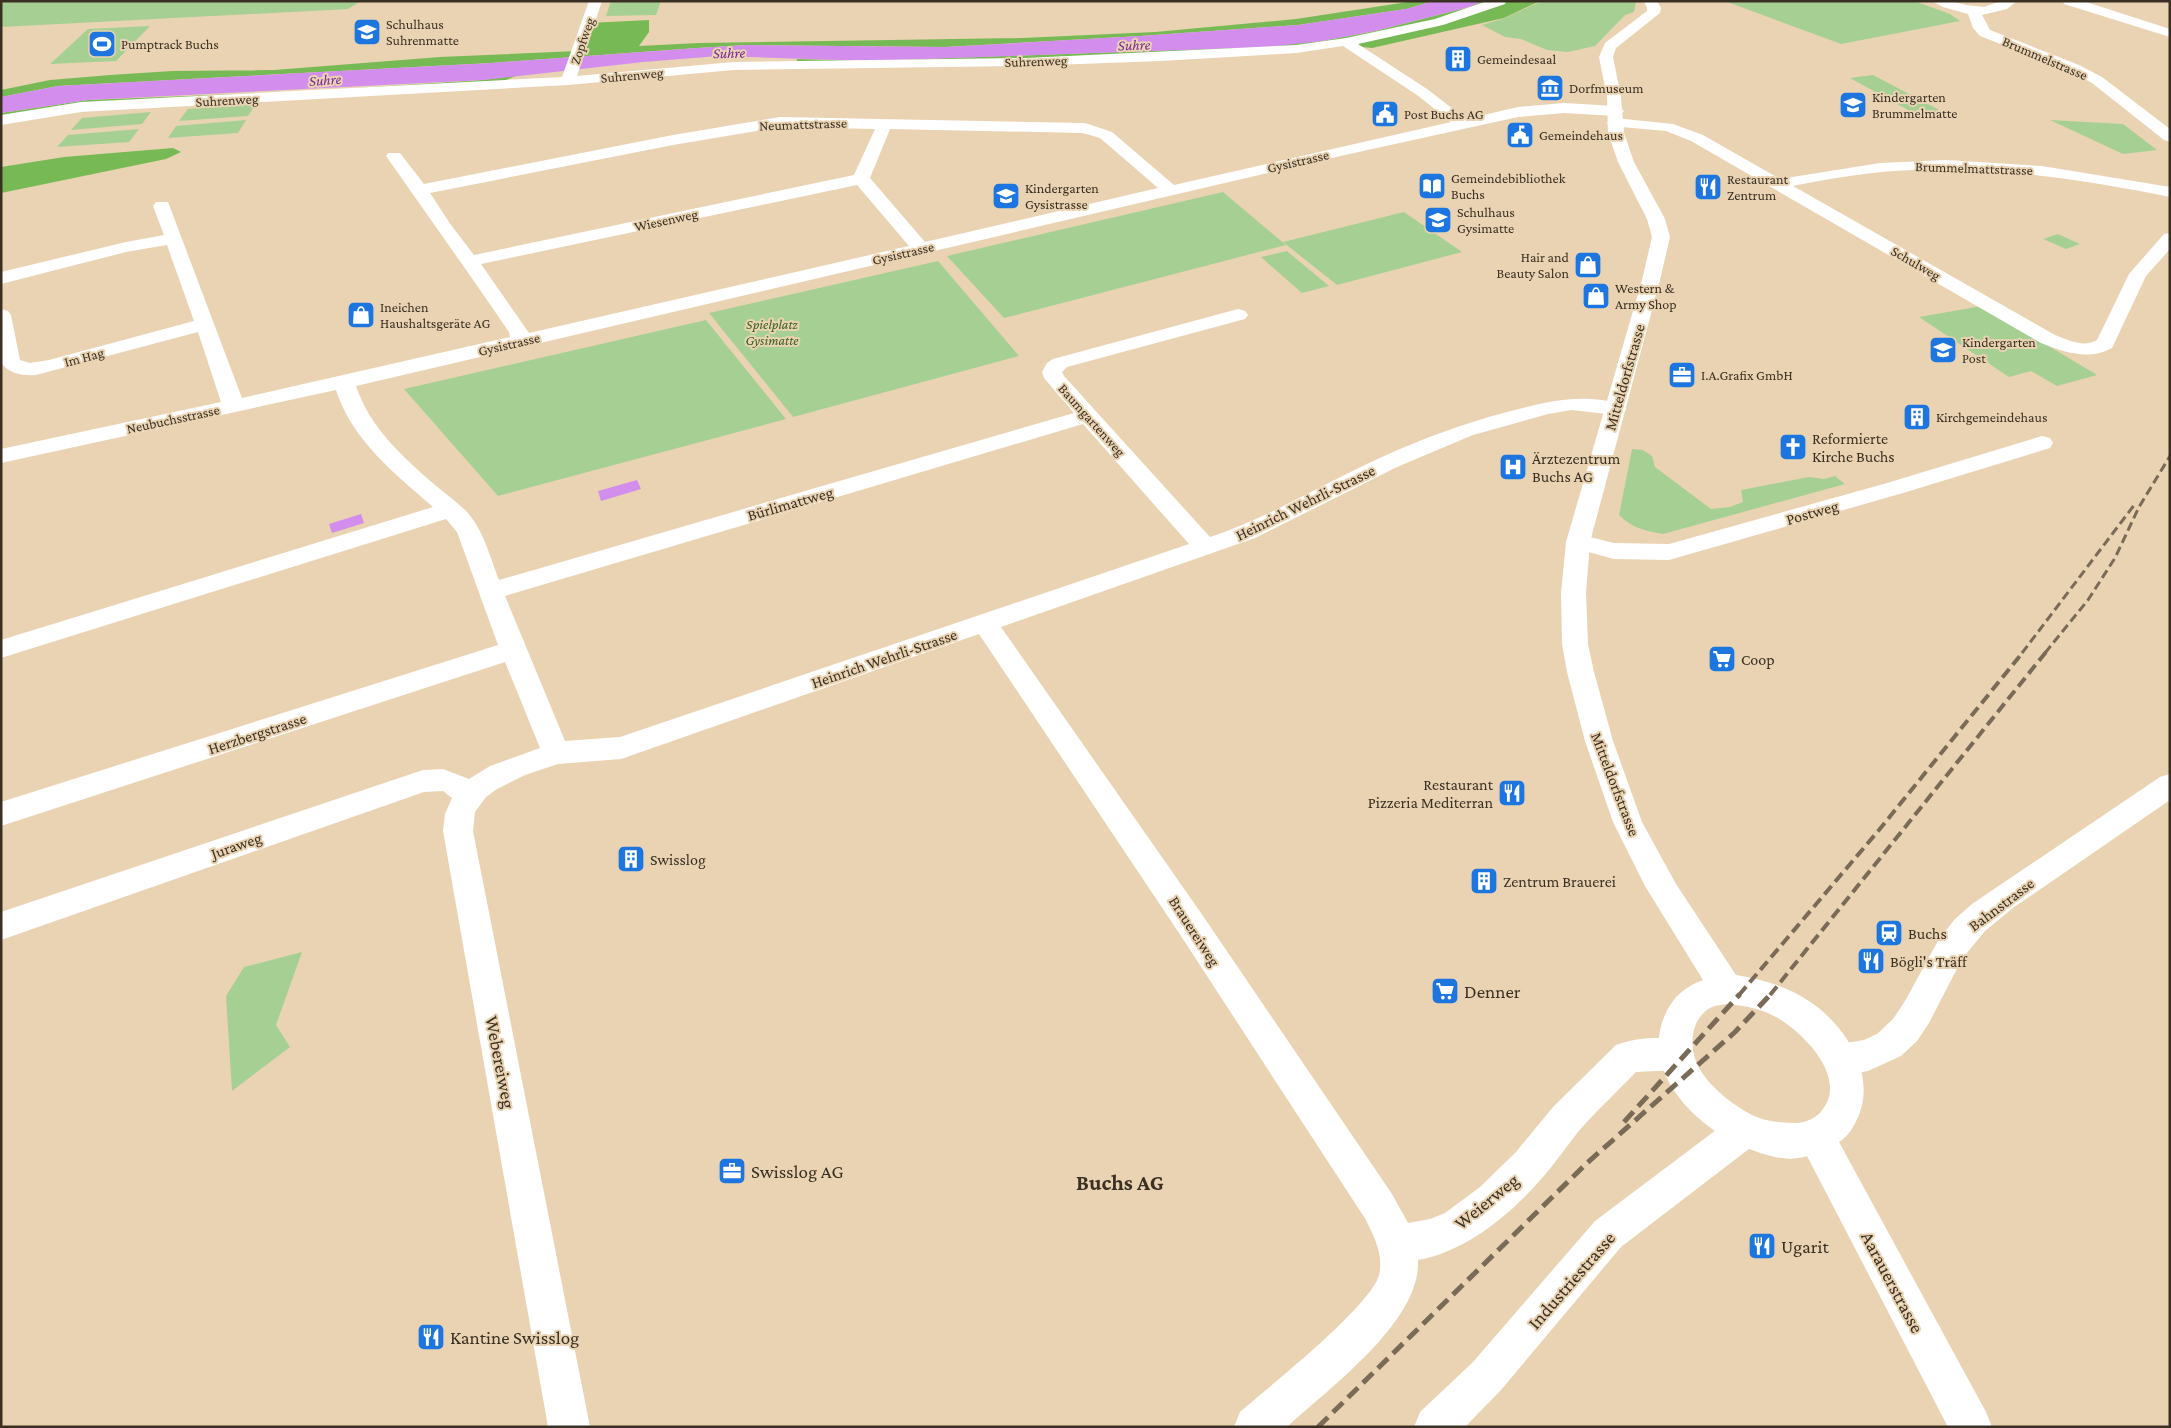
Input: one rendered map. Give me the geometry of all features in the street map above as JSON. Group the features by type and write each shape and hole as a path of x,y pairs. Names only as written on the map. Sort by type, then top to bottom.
{"street":[{"name":"Zopfweg","path":"569,78 596,1"},
{"path":"1346,42 1438,22 1500,1"},
{"name":"Mitteldorfstrasse","path":"1650,1 1654,8 1652,13 1610,46 1606,52 1616,117 1616,133 1623,154 1656,219 1660,237 1651,280 1578,542 1573,578 1575,646 1595,730 1609,774 1645,858 1686,927 1727,989"},
{"path":"1938,1 1974,12 1987,12 2011,1"},
{"path":"2069,1 2170,33"},
{"name":"Brummelstrasse","path":"1974,12 1980,28 1986,33 2057,61 2097,80 2170,137"},
{"path":"1346,42 1422,92 1462,124"},
{"name":"Suhrenweg","path":"1,120 81,107 569,78 734,66 1046,61 1263,51 1346,42"},
{"name":"Gysistrasse","path":"344,382 1462,124 1544,109 1584,108 1616,117"},
{"name":"Schulweg","path":"1616,117 1684,132 1779,184 2048,339 2075,348 2090,349 2101,347 2104,344 2138,274 2170,238"},
{"name":"Neumattstrasse","path":"420,190 780,122 1085,128 1106,135 1171,190"},
{"path":"885,123 861,180 921,248"},
{"path":"394,156 420,190 444,228 470,261 519,332 521,341"},
{"name":"Brummelmattstrasse","path":"1779,184 1858,170 1915,165 2030,170 2170,192"},
{"name":"Wiesenweg","path":"470,261 861,180"},
{"path":"162,206 231,396 232,407"},
{"path":"1,278 126,247 174,238"},
{"name":"Im Hag","path":"1,315 10,361 18,368 28,369 53,365 205,324"},
{"name":"Baumgartenweg","path":"1204,547 1054,378 1052,372 1054,367 1060,363 1238,315"},
{"path":"344,382 347,393 377,444 450,509 468,530 513,650 556,753"},
{"name":"Neubuchsstrasse","path":"1,456 344,382"},
{"name":"Heinrich Wehrli-Strasse","path":"556,753 621,748 1247,533 1389,462 1465,430 1547,408 1572,404 1615,409"},
{"name":"Bürlimattweg","path":"492,591 1088,416"},
{"name":"Postweg","path":"1578,542 1631,552 1669,552 1895,488 2042,443"},
{"path":"1,649 411,523 450,509"},
{"name":"Brauereiweg","path":"985,623 1194,928 1379,1207 1398,1244"},
{"name":"Herzbergstrasse","path":"1,814 513,650"},
{"name":"Webereiweg","path":"556,753 490,778 469,795 460,812 458,832 569,1427"},
{"name":"Juraweg","path":"1,926 423,781 440,779 454,782 469,795"},
{"name":"Bahnstrasse","path":"1840,1060 1857,1059 1873,1055 1899,1038 1914,1017 1947,953 1966,929 2016,890 2169,788"},
{"path":"1727,989 1760,994 1794,1010 1813,1024 1829,1041 1840,1060 1847,1085 1846,1107 1835,1126 1816,1138 1794,1142 1770,1139 1745,1130 1712,1108 1685,1076 1677,1054 1676,1029 1685,1009 1702,995 1727,989"},
{"name":"Weierweg","path":"1398,1244 1432,1238 1458,1226 1493,1200 1529,1165 1572,1112 1628,1056 1677,1054"},
{"name":"Industriestrasse","path":"1435,1427 1488,1376 1608,1234 1745,1130"},
{"name":"Aarauerstrasse","path":"1816,1138 1971,1427"},
{"path":"1255,1427 1361,1332 1389,1298 1399,1274 1398,1244"}],"green space":[{"path":"1,1 361,1 348,9 1,27"},
{"path":"611,1 661,1 656,15 606,16"},
{"path":"1414,1 1434,1 1406,9 1298,25 1140,36 945,47 747,45 491,63 58,86 1,97 1,90 50,80 110,75 172,71 274,70 440,57 577,51 589,23 649,20 649,32 639,46 699,43 1022,38 1155,32 1296,19"},
{"path":"1483,1 1540,1 1504,18 1372,48 1333,44 996,60 794,63 798,59 867,61 1201,49 1322,41 1375,31 1469,7"},
{"path":"1542,1 1636,2 1634,12 1625,15 1595,46 1568,52 1547,50 1521,39 1505,37 1482,25 1505,18"},
{"path":"1725,1 1914,1 1950,14 1960,21 1841,44"},
{"name":"Pumptrack Buchs","path":"150,26 116,61 50,64 88,29"},
{"path":"518,75 499,83 286,95 1,118 1,113 88,100 309,91 483,80"},
{"path":"1873,75 1943,112 1919,116 1850,78"},
{"path":"256,104 248,116 179,121 188,109"},
{"path":"151,112 142,124 71,130 82,118"},
{"path":"246,120 238,133 168,138 176,126"},
{"path":"2050,120 2123,124 2157,150 2123,154"},
{"path":"139,129 129,142 57,147 68,135"},
{"path":"173,148 181,152 166,159 1,193 1,167 64,157"},
{"path":"1223,192 1286,245 1004,318 947,256"},
{"path":"1404,212 1462,252 1337,285 1283,242"},
{"path":"2058,234 2080,244 2066,249 2043,239"},
{"path":"1287,251 1329,286 1302,293 1261,257"},
{"name":"Spielplatz Gysimatte","path":"938,261 1019,356 793,417 709,313"},
{"path":"1982,306 2097,375 2057,386 2031,371 2009,377 1919,317"},
{"path":"706,320 786,419 498,496 404,389"},
{"path":"1632,449 1643,450 1652,456 1655,467 1711,509 1730,507 1743,502 1741,490 1809,477 1824,479 1835,476 1845,484 1663,534 1650,532 1629,523 1619,515"},
{"path":"302,952 276,1025 290,1047 232,1091 226,996 244,967"}],"water":[{"name":"Suhre","path":"1434,1 1483,1 1469,7 1375,31 1322,41 1268,47 867,61 719,56 643,62 483,80 88,100 1,113 1,97 58,86 491,63 747,45 945,47 1140,36 1298,25 1406,9"},
{"path":"637,480 641,489 601,501 598,491"},
{"path":"361,514 364,523 332,533 329,524"}],"railway":[{"path":"2045,653 2088,600 2115,558 2139,507 2170,456"},
{"path":"2022,653 2135,504"},
{"path":"1739,995 1879,830 2023,652"},
{"path":"1770,995 2046,652"},
{"path":"1624,1122 1740,994"},
{"path":"1318,1427 1587,1163 1735,1032 1771,994"}],"place":[{"name":"Schulhaus Suhrenmatte","path":"367,32"},
{"name":"Pumptrack Buchs","path":"102,44"},
{"name":"Gemeindesaal","path":"1458,59"},
{"name":"Dorfmuseum","path":"1550,88"},
{"name":"Kindergarten Brummelmatte","path":"1853,105"},
{"name":"Post Buchs AG","path":"1385,114"},
{"name":"Gemeindehaus","path":"1520,135"},
{"name":"Gemeindebibliothek Buchs","path":"1432,186"},
{"name":"Restaurant Zentrum","path":"1708,187"},
{"name":"Kindergarten Gysistrasse","path":"1006,196"},
{"name":"Schulhaus Gysimatte","path":"1438,220"},
{"name":"Hair and Beauty Salon","path":"1588,265"},
{"name":"Western & Army Shop","path":"1596,296"},
{"name":"Ineichen Haushaltsgeräte AG","path":"361,315"},
{"name":"Kindergarten Post","path":"1943,350"},
{"name":"I.A.Grafix GmbH","path":"1682,375"},
{"name":"Kirchgemeindehaus","path":"1917,417"},
{"name":"Reformierte Kirche Buchs","path":"1793,447"},
{"name":"Ärztezentrum Buchs AG","path":"1513,467"},
{"name":"Coop","path":"1722,659"},
{"name":"Restaurant Pizzeria Mediterran","path":"1512,793"},
{"name":"Swisslog","path":"631,859"},
{"name":"Zentrum Brauerei","path":"1484,881"},
{"name":"Buchs","path":"1889,933"},
{"name":"Bögli's Träff","path":"1871,961"},
{"name":"Denner","path":"1445,991"},
{"name":"Swisslog AG","path":"732,1171"},
{"name":"Ugarit","path":"1762,1246"},
{"name":"Kantine Swisslog","path":"431,1337"}],"district":[{"name":"Buchs AG","path":"1120,1182"}]}
